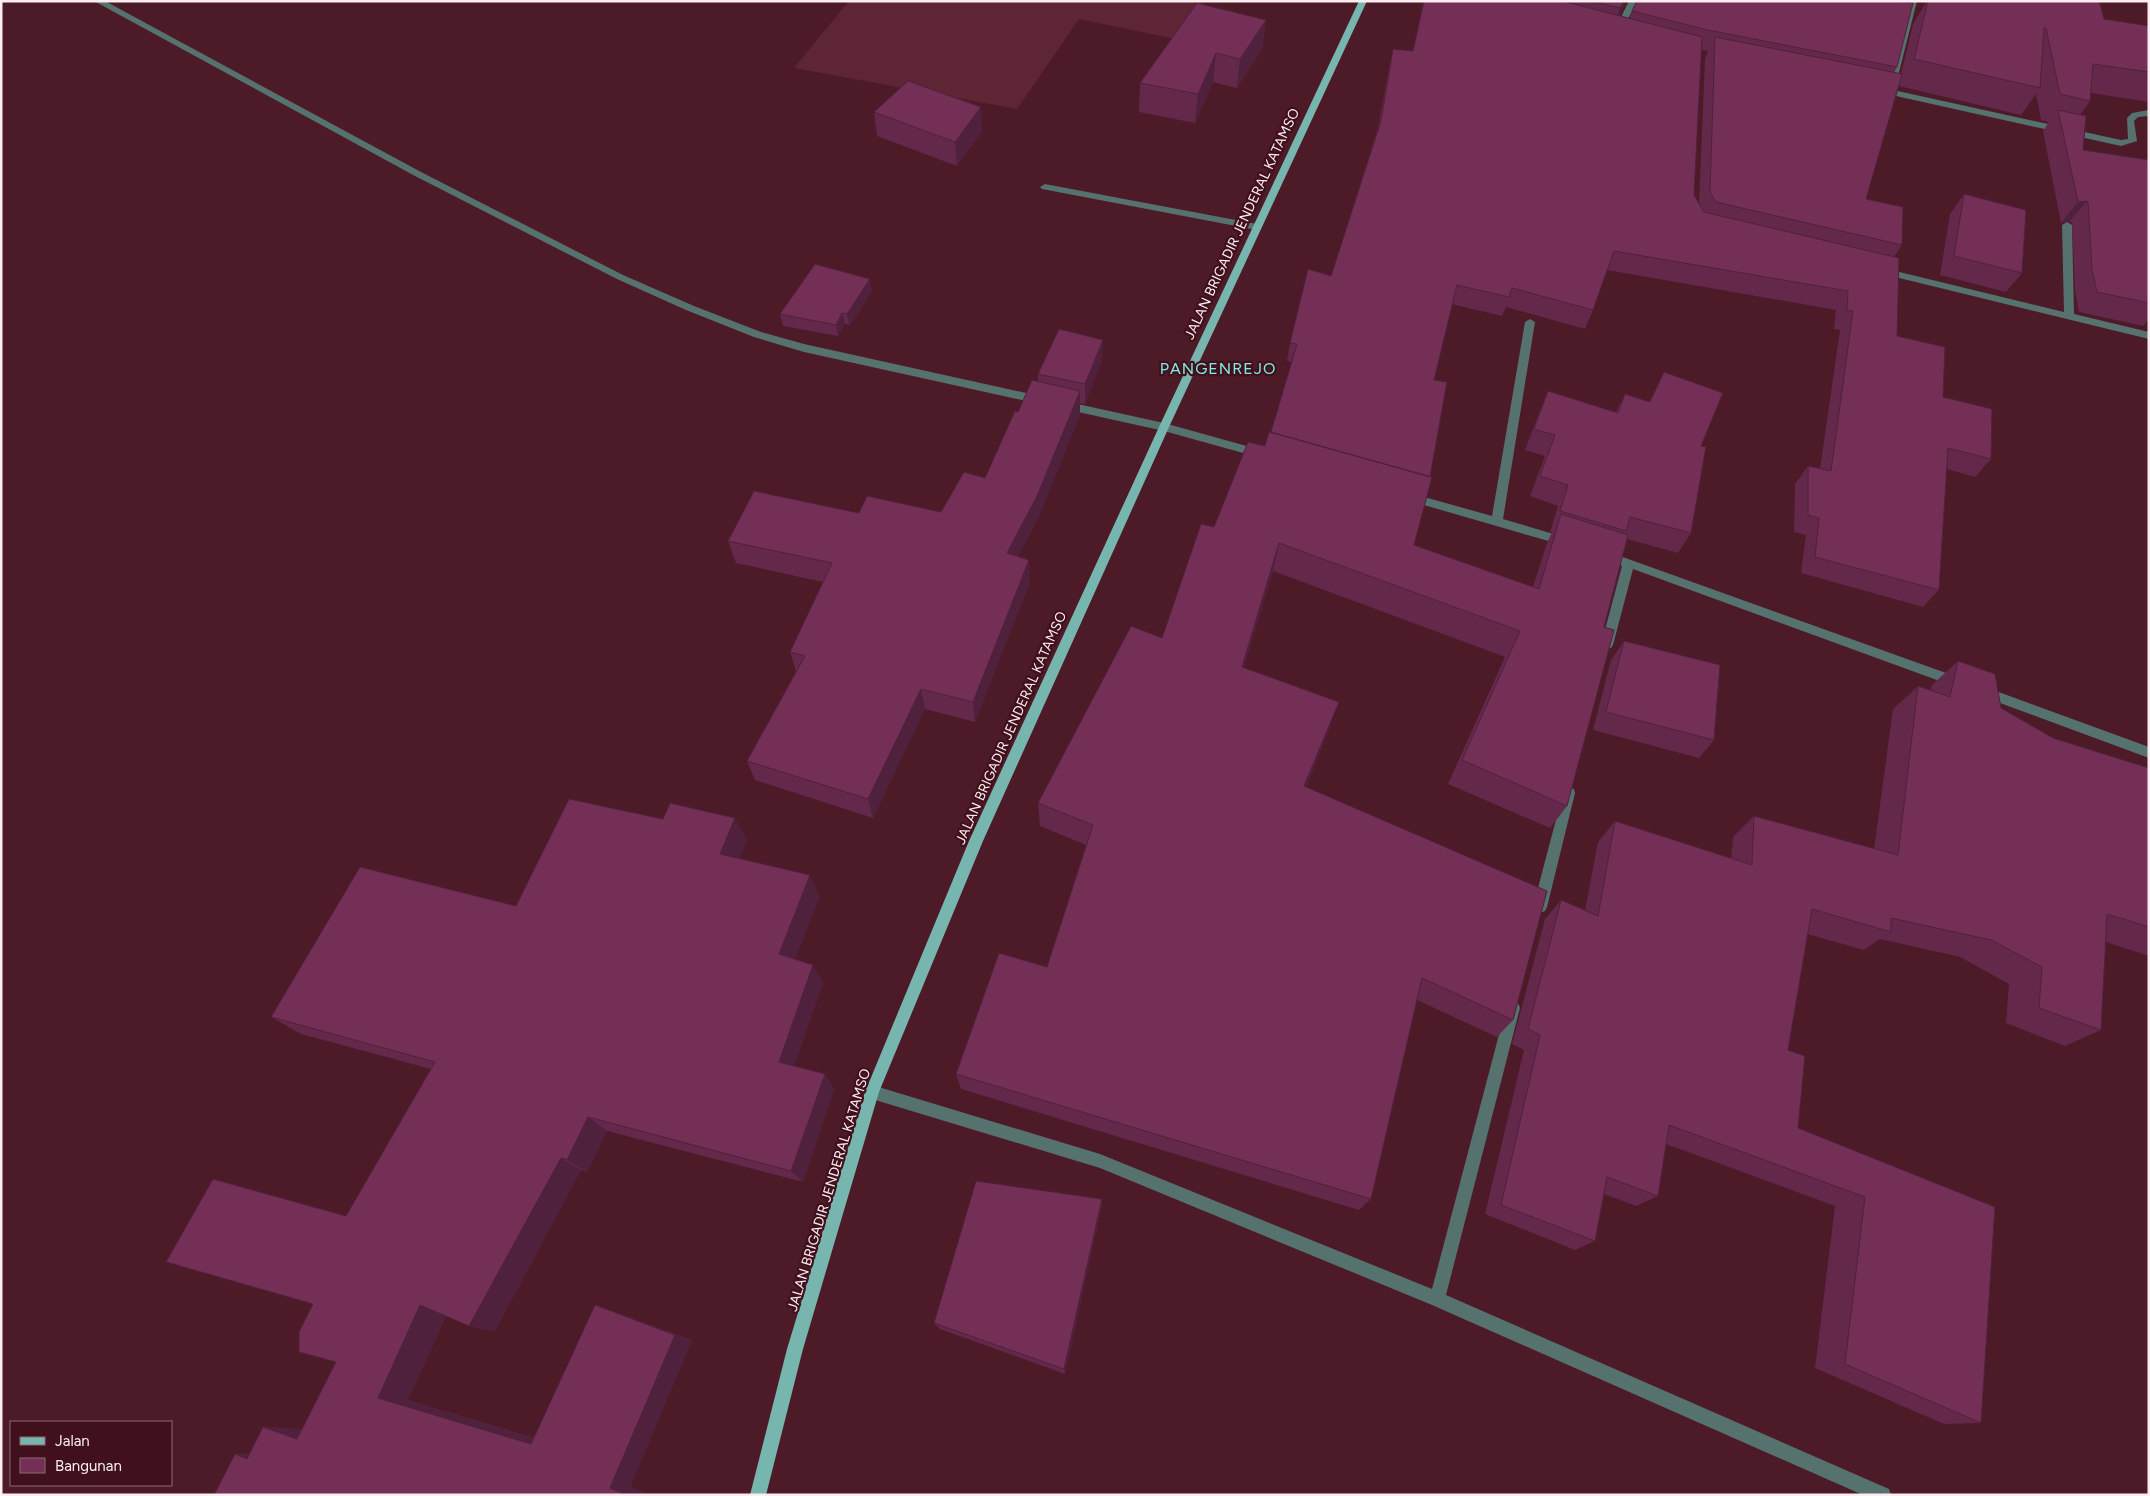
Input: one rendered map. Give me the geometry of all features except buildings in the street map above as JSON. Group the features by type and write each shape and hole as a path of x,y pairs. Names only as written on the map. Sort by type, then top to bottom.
{"main road":[{"name":"JALAN BRIGADIR JENDERAL KATAMSO","path":"758,1495 795,1349 872,1092 976,841 1164,427 1363,1"}],"street":[{"path":"98,1 418,174 620,277 758,335 853,359 1164,427 1268,457"},
{"path":"1608,31 1622,34 1633,1"},
{"path":"1890,92 1913,1"},
{"path":"1871,88 2121,143 2133,141 2130,120 2135,115 2149,113"},
{"path":"1045,187 1257,227"},
{"path":"2067,225 2069,315"},
{"path":"1870,268 2149,336"},
{"path":"1497,522 1530,322"},
{"path":"1402,494 1576,545"},
{"path":"1594,551 1629,562 2149,753"},
{"path":"1604,658 1629,562"},
{"path":"1537,918 1572,784"},
{"path":"1437,1299 1517,994"},
{"path":"872,1092 1100,1161 1437,1299 1883,1495"}],"shaded area":[{"path":"849,1 1202,1 1175,39 1079,19 1017,109 794,68"}],"district":[{"name":"PANGENREJO","path":"1218,368"}]}
